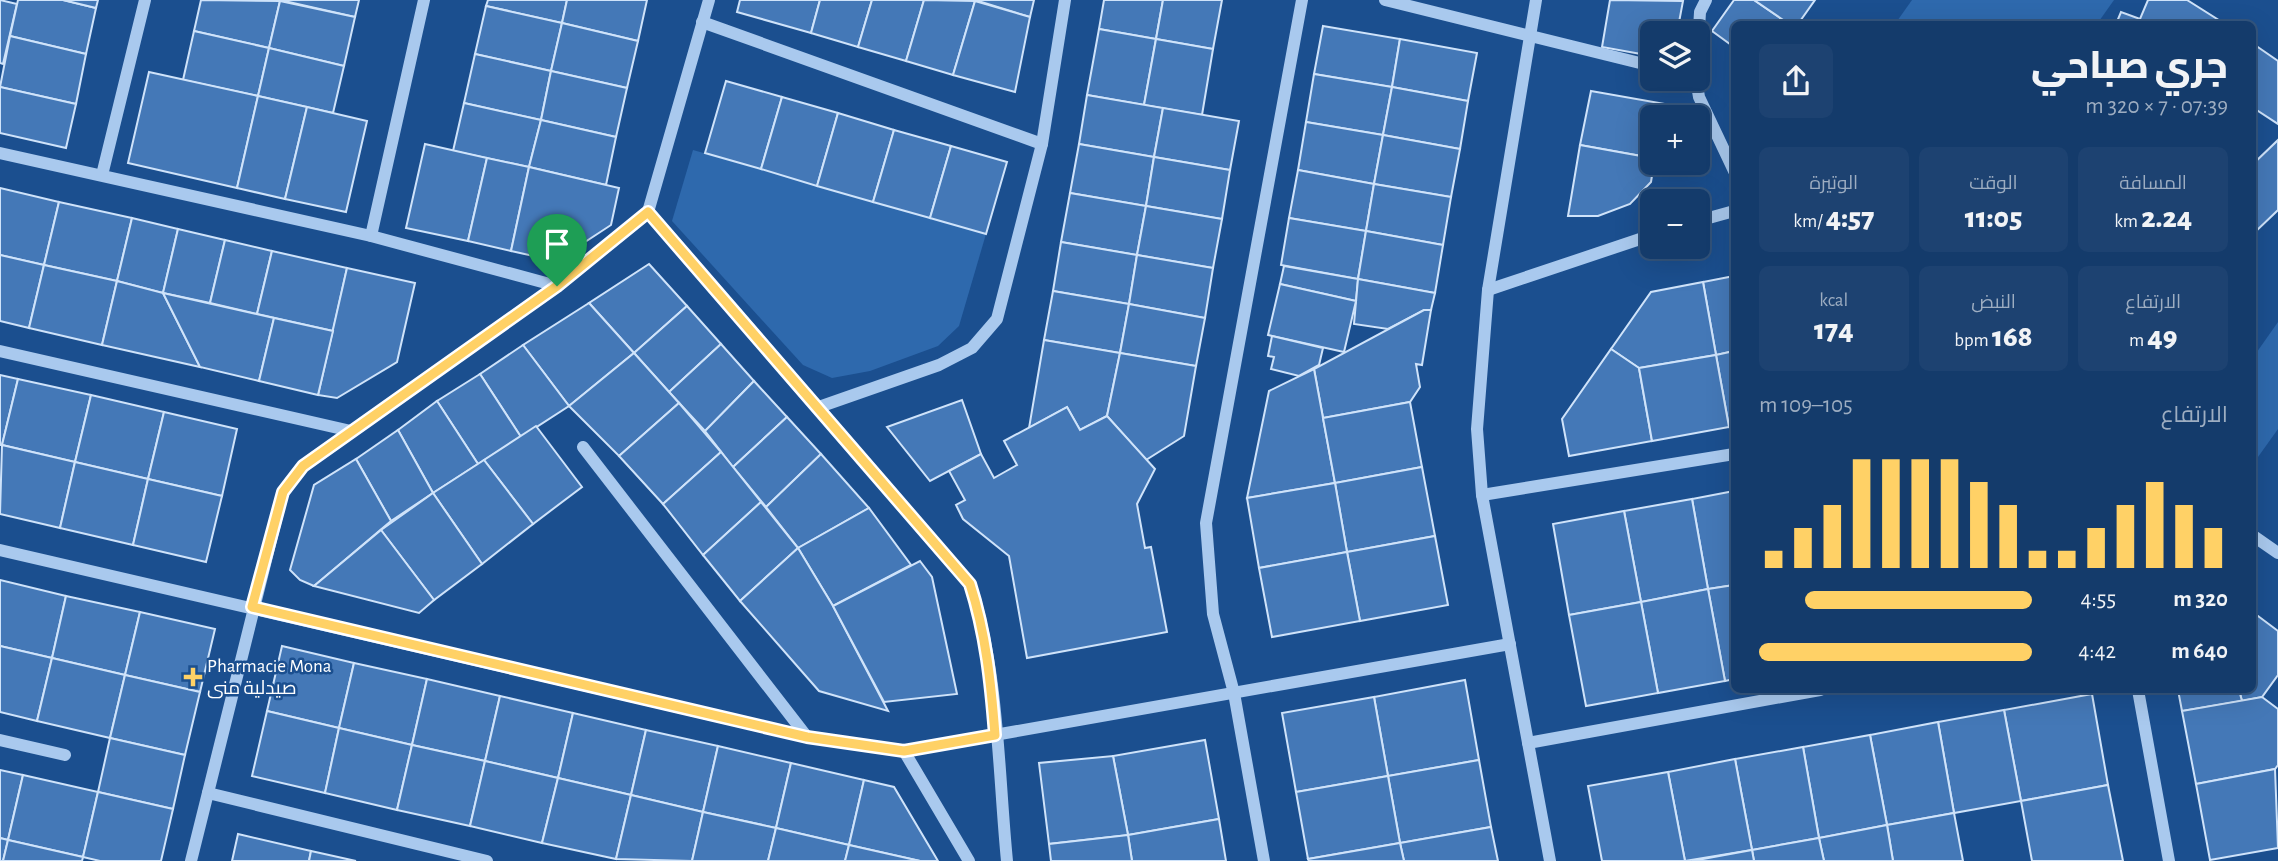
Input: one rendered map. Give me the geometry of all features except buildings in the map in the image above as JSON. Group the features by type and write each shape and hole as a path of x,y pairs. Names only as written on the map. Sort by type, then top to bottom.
{"street":[{"path":"102,175 145,0"},
{"path":"371,236 424,0"},
{"path":"191,861 252,607 283,492 303,466 557,286 648,212 709,0"},
{"path":"819,407 939,365 972,348 997,319 1042,144 1065,0"},
{"path":"1264,861 1234,693 1213,614 1206,523 1303,0"},
{"path":"1385,0 1640,63"},
{"path":"1536,0 1488,290 1476,429 1482,495 1550,861"},
{"path":"1699,21 1700,12 1706,0"},
{"path":"702,22 1042,144"},
{"path":"1698,91 1731,165"},
{"path":"0,153 371,236 557,286"},
{"path":"648,212 970,584 982,622 989,661 1007,861"},
{"path":"1710,218 1731,212"},
{"path":"1488,290 1640,239"},
{"path":"0,351 351,431"},
{"path":"583,447 807,737"},
{"path":"1482,495 1731,454"},
{"path":"2256,538 2278,553"},
{"path":"0,550 807,737 904,751 1510,644"},
{"path":"1528,743 1803,693"},
{"path":"2139,693 2169,861"},
{"path":"0,740 65,755"},
{"path":"904,751 970,861"},
{"path":"208,793 487,861"}],"shaded area":[{"path":"1912,0 2114,0 2099,21 1897,21"},
{"path":"693,150 986,234 959,326 938,346 870,371 832,378 803,365 672,221"},
{"path":"2278,322 2278,429 2258,457 2256,456 2256,353"}],"place":[{"name":"Pharmacie Mona صيدلية منى","path":"193,677"}],"route":[{"path":"648,212 970,584 982,622 989,661 995,735 904,751 807,737 252,607 283,492 303,466 557,286 648,212"}]}
